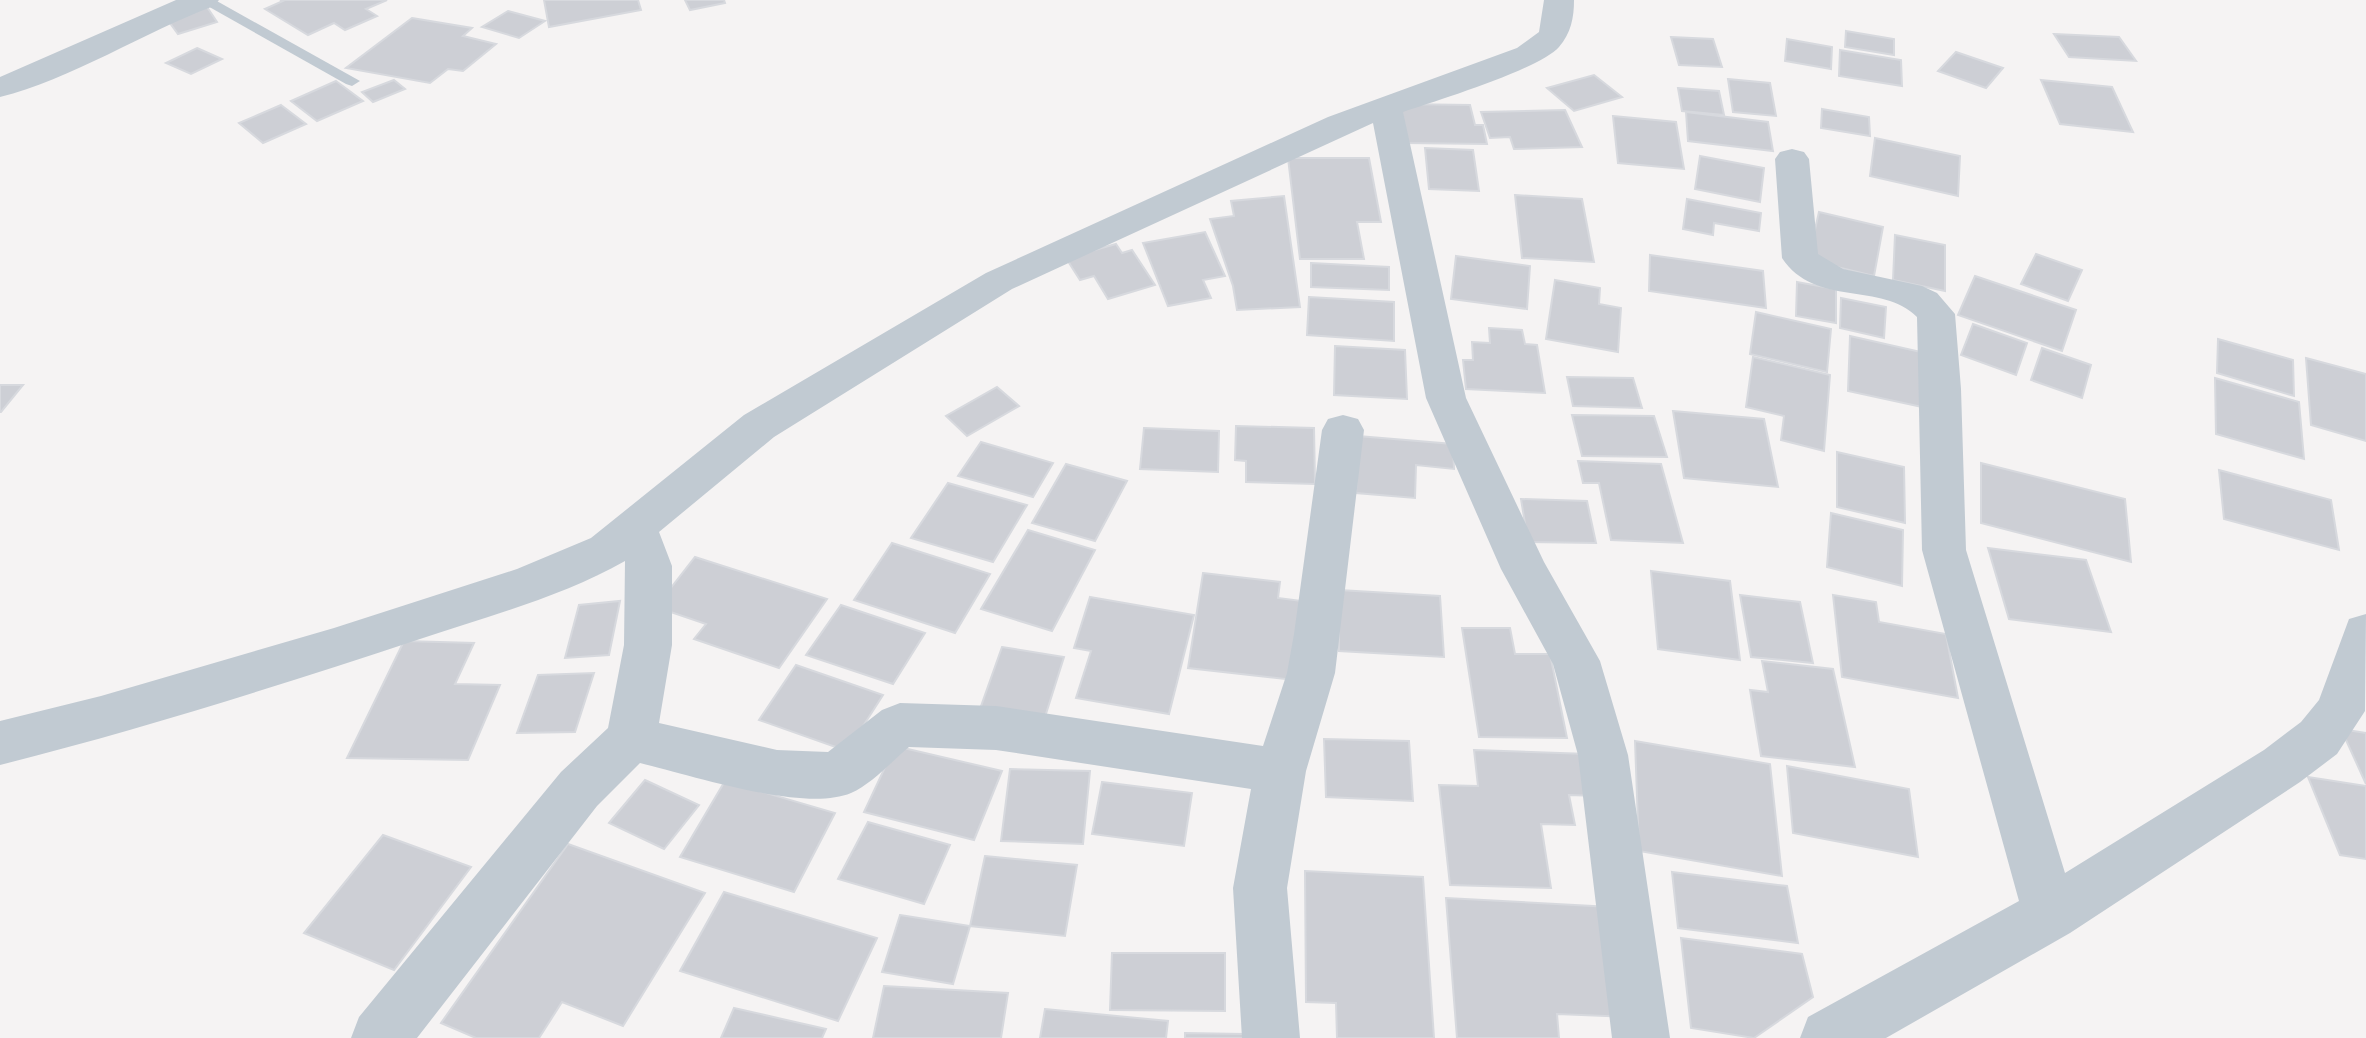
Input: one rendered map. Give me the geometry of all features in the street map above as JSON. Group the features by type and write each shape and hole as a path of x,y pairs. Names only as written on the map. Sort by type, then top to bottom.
{"street":[{"path":"0,88 34,76 152,19 204,0"},
{"path":"0,743 159,700 532,583 607,550 759,426 999,281 1386,106 1459,84 1532,52 1553,34 1560,16 1559,0"},
{"path":"1386,106 1446,398 1524,569 1576,661 1603,755 1641,1038"},
{"path":"1792,159 1800,258 1810,270 1835,280 1917,298 1930,305 1936,314 1941,389 1944,550 2050,914"},
{"path":"1271,1038 1260,888 1280,771 1311,673 1343,430"},
{"path":"380,1038 579,789 631,739 648,645 649,566 635,527"},
{"path":"1829,1038 2050,914 2282,766 2319,738 2340,711 2366,633"},
{"path":"631,739 777,773 837,775 900,725 996,728 1280,771"}],"lane":[{"path":"204,0 352,81"}],"building":[{"path":"280,0 387,0 366,9 377,16 345,30 334,23 308,35 265,9 283,1"},
{"path":"544,0 638,0 641,10 549,27"},
{"path":"685,0 724,0 725,3 690,10"},
{"path":"207,7 217,22 178,34 167,19"},
{"path":"508,11 545,21 519,38 482,27"},
{"path":"412,18 472,28 463,36 496,44 463,71 448,69 430,83 346,68"},
{"path":"1846,31 1894,39 1894,55 1845,47"},
{"path":"2054,34 2119,37 2136,61 2069,57"},
{"path":"1671,37 1713,39 1722,67 1679,65"},
{"path":"1787,39 1832,47 1831,69 1785,61"},
{"path":"197,48 222,59 191,74 166,63"},
{"path":"1840,50 1901,60 1902,86 1839,76"},
{"path":"1956,52 2003,68 1986,88 1938,71"},
{"path":"1594,75 1622,97 1574,111 1547,88"},
{"path":"1728,79 1770,83 1776,116 1733,112"},
{"path":"394,80 405,89 373,102 362,92"},
{"path":"2041,80 2112,87 2133,132 2060,124"},
{"path":"336,81 363,101 317,121 291,101"},
{"path":"1678,88 1719,91 1724,115 1682,111"},
{"path":"1399,104 1470,105 1475,125 1483,125 1487,144 1405,143"},
{"path":"281,105 306,124 263,143 239,123"},
{"path":"1822,109 1869,117 1870,136 1821,128"},
{"path":"1565,110 1582,147 1514,149 1510,137 1490,138 1481,112"},
{"path":"1686,112 1768,122 1773,151 1688,141"},
{"path":"1613,116 1676,122 1684,169 1618,163"},
{"path":"1875,138 1960,156 1958,196 1870,176"},
{"path":"1425,148 1473,150 1479,191 1429,189"},
{"path":"1700,156 1764,168 1760,202 1695,189"},
{"path":"1288,158 1369,158 1381,222 1357,222 1364,259 1300,259"},
{"path":"1515,195 1582,199 1594,262 1522,258"},
{"path":"1284,196 1300,307 1237,310 1233,286 1210,219 1234,216 1231,201"},
{"path":"1687,199 1761,213 1759,231 1714,223 1713,235 1683,229"},
{"path":"1819,212 1883,227 1874,276 1808,260"},
{"path":"1205,232 1225,276 1203,280 1211,298 1168,306 1143,243"},
{"path":"1895,235 1945,245 1945,291 1893,280"},
{"path":"1116,244 1122,253 1132,250 1155,285 1108,299 1094,276 1080,280 1066,258"},
{"path":"2036,254 2082,270 2068,301 2021,284"},
{"path":"1650,255 1763,271 1766,308 1649,291"},
{"path":"1456,256 1530,266 1527,309 1451,299"},
{"path":"1311,263 1389,267 1389,290 1311,287"},
{"path":"1975,276 2076,310 2062,351 1958,315"},
{"path":"1555,280 1600,288 1599,304 1621,308 1618,352 1546,339"},
{"path":"1797,282 1836,289 1836,323 1796,316"},
{"path":"1309,297 1394,302 1394,341 1307,335"},
{"path":"1841,298 1886,307 1884,338 1840,328"},
{"path":"1756,312 1831,329 1827,372 1750,354"},
{"path":"1973,324 2027,343 2016,375 1961,355"},
{"path":"1489,328 1522,330 1525,344 1537,345 1545,393 1466,389 1463,360 1473,360 1472,342 1490,343"},
{"path":"1850,336 1921,352 1922,407 1848,391"},
{"path":"2218,339 2293,360 2294,396 2217,373"},
{"path":"1335,346 1405,350 1407,399 1334,395"},
{"path":"2042,348 2091,365 2082,398 2031,380"},
{"path":"1753,357 1830,375 1824,451 1781,440 1784,416 1746,407"},
{"path":"2306,358 2366,374 2366,441 2311,425"},
{"path":"1567,377 1633,378 1642,408 1573,406"},
{"path":"2215,378 2299,402 2304,459 2216,434"},
{"path":"0,385 23,385 1,412 0,412"},
{"path":"997,387 1019,406 967,436 946,416"},
{"path":"1673,411 1764,419 1778,487 1684,478"},
{"path":"1572,415 1654,416 1667,457 1582,456"},
{"path":"1236,426 1314,428 1315,484 1246,482 1246,461 1235,460"},
{"path":"1144,428 1219,431 1218,472 1140,469"},
{"path":"1358,436 1453,444 1454,469 1416,465 1415,498 1356,493"},
{"path":"981,442 1053,463 1033,497 958,476"},
{"path":"1837,452 1904,467 1905,523 1837,507"},
{"path":"1578,461 1661,464 1683,543 1611,540 1599,483 1583,483"},
{"path":"1981,463 2125,499 2131,562 1981,523"},
{"path":"1066,464 1127,481 1095,541 1032,523"},
{"path":"2219,470 2331,500 2339,550 2224,519"},
{"path":"948,483 1027,505 993,562 911,538"},
{"path":"1521,499 1587,501 1596,543 1528,542"},
{"path":"1831,513 1903,530 1902,586 1827,567"},
{"path":"1028,530 1095,550 1052,631 981,609"},
{"path":"892,543 990,574 955,633 854,600"},
{"path":"1988,548 2086,560 2111,632 2009,619"},
{"path":"695,557 827,599 779,668 694,639 706,624 656,607"},
{"path":"1651,571 1730,581 1740,660 1658,649"},
{"path":"1203,573 1280,582 1278,598 1302,601 1294,680 1188,668"},
{"path":"1339,590 1440,596 1444,657 1339,651"},
{"path":"1740,595 1800,602 1813,663 1751,657"},
{"path":"1833,595 1876,602 1879,622 1946,634 1958,698 1842,677"},
{"path":"1090,597 1194,615 1169,714 1076,698 1091,651 1074,648"},
{"path":"620,601 609,655 565,658 579,605"},
{"path":"841,605 925,633 893,684 806,655"},
{"path":"1462,628 1510,628 1515,654 1550,654 1567,738 1479,737"},
{"path":"404,641 474,643 455,684 500,685 468,760 347,758"},
{"path":"1002,647 1064,657 1044,720 980,709"},
{"path":"1762,661 1833,669 1855,767 1761,756 1750,690 1768,692"},
{"path":"796,665 883,695 847,751 759,720"},
{"path":"594,673 575,732 517,733 538,675"},
{"path":"2341,729 2366,733 2366,784"},
{"path":"1324,739 1409,741 1413,801 1326,797"},
{"path":"1635,741 1770,764 1782,876 1639,851"},
{"path":"895,746 1002,771 974,840 864,812"},
{"path":"1474,750 1588,754 1597,796 1569,795 1575,825 1541,824 1551,888 1450,885 1439,785 1478,786"},
{"path":"1787,766 1909,789 1918,857 1793,833"},
{"path":"1010,769 1090,771 1083,844 1001,841"},
{"path":"2308,777 2366,786 2366,859 2340,855"},
{"path":"645,780 699,805 664,849 609,823"},
{"path":"725,781 835,813 794,892 680,857"},
{"path":"1102,782 1192,793 1184,846 1092,834"},
{"path":"868,822 950,845 924,904 838,879"},
{"path":"383,835 471,867 394,970 304,933"},
{"path":"568,844 705,893 623,1026 562,1002 539,1038 476,1038 441,1023"},
{"path":"985,856 1077,865 1065,936 970,926"},
{"path":"1305,871 1423,877 1434,1038 1337,1038 1336,1003 1306,1002"},
{"path":"1672,872 1787,886 1798,943 1678,928"},
{"path":"724,892 877,938 838,1021 680,971"},
{"path":"1446,898 1611,907 1630,1017 1557,1014 1559,1038 1457,1038"},
{"path":"900,915 970,926 953,984 882,972"},
{"path":"1681,938 1802,954 1813,997 1754,1038 1691,1028"},
{"path":"1112,953 1225,953 1225,1011 1110,1010"},
{"path":"884,986 1008,993 1001,1038 873,1038"},
{"path":"734,1008 826,1029 822,1038 721,1038"},
{"path":"1045,1009 1168,1021 1166,1038 1040,1038"},
{"path":"1185,1033 1244,1034 1244,1038 1185,1038"}]}
